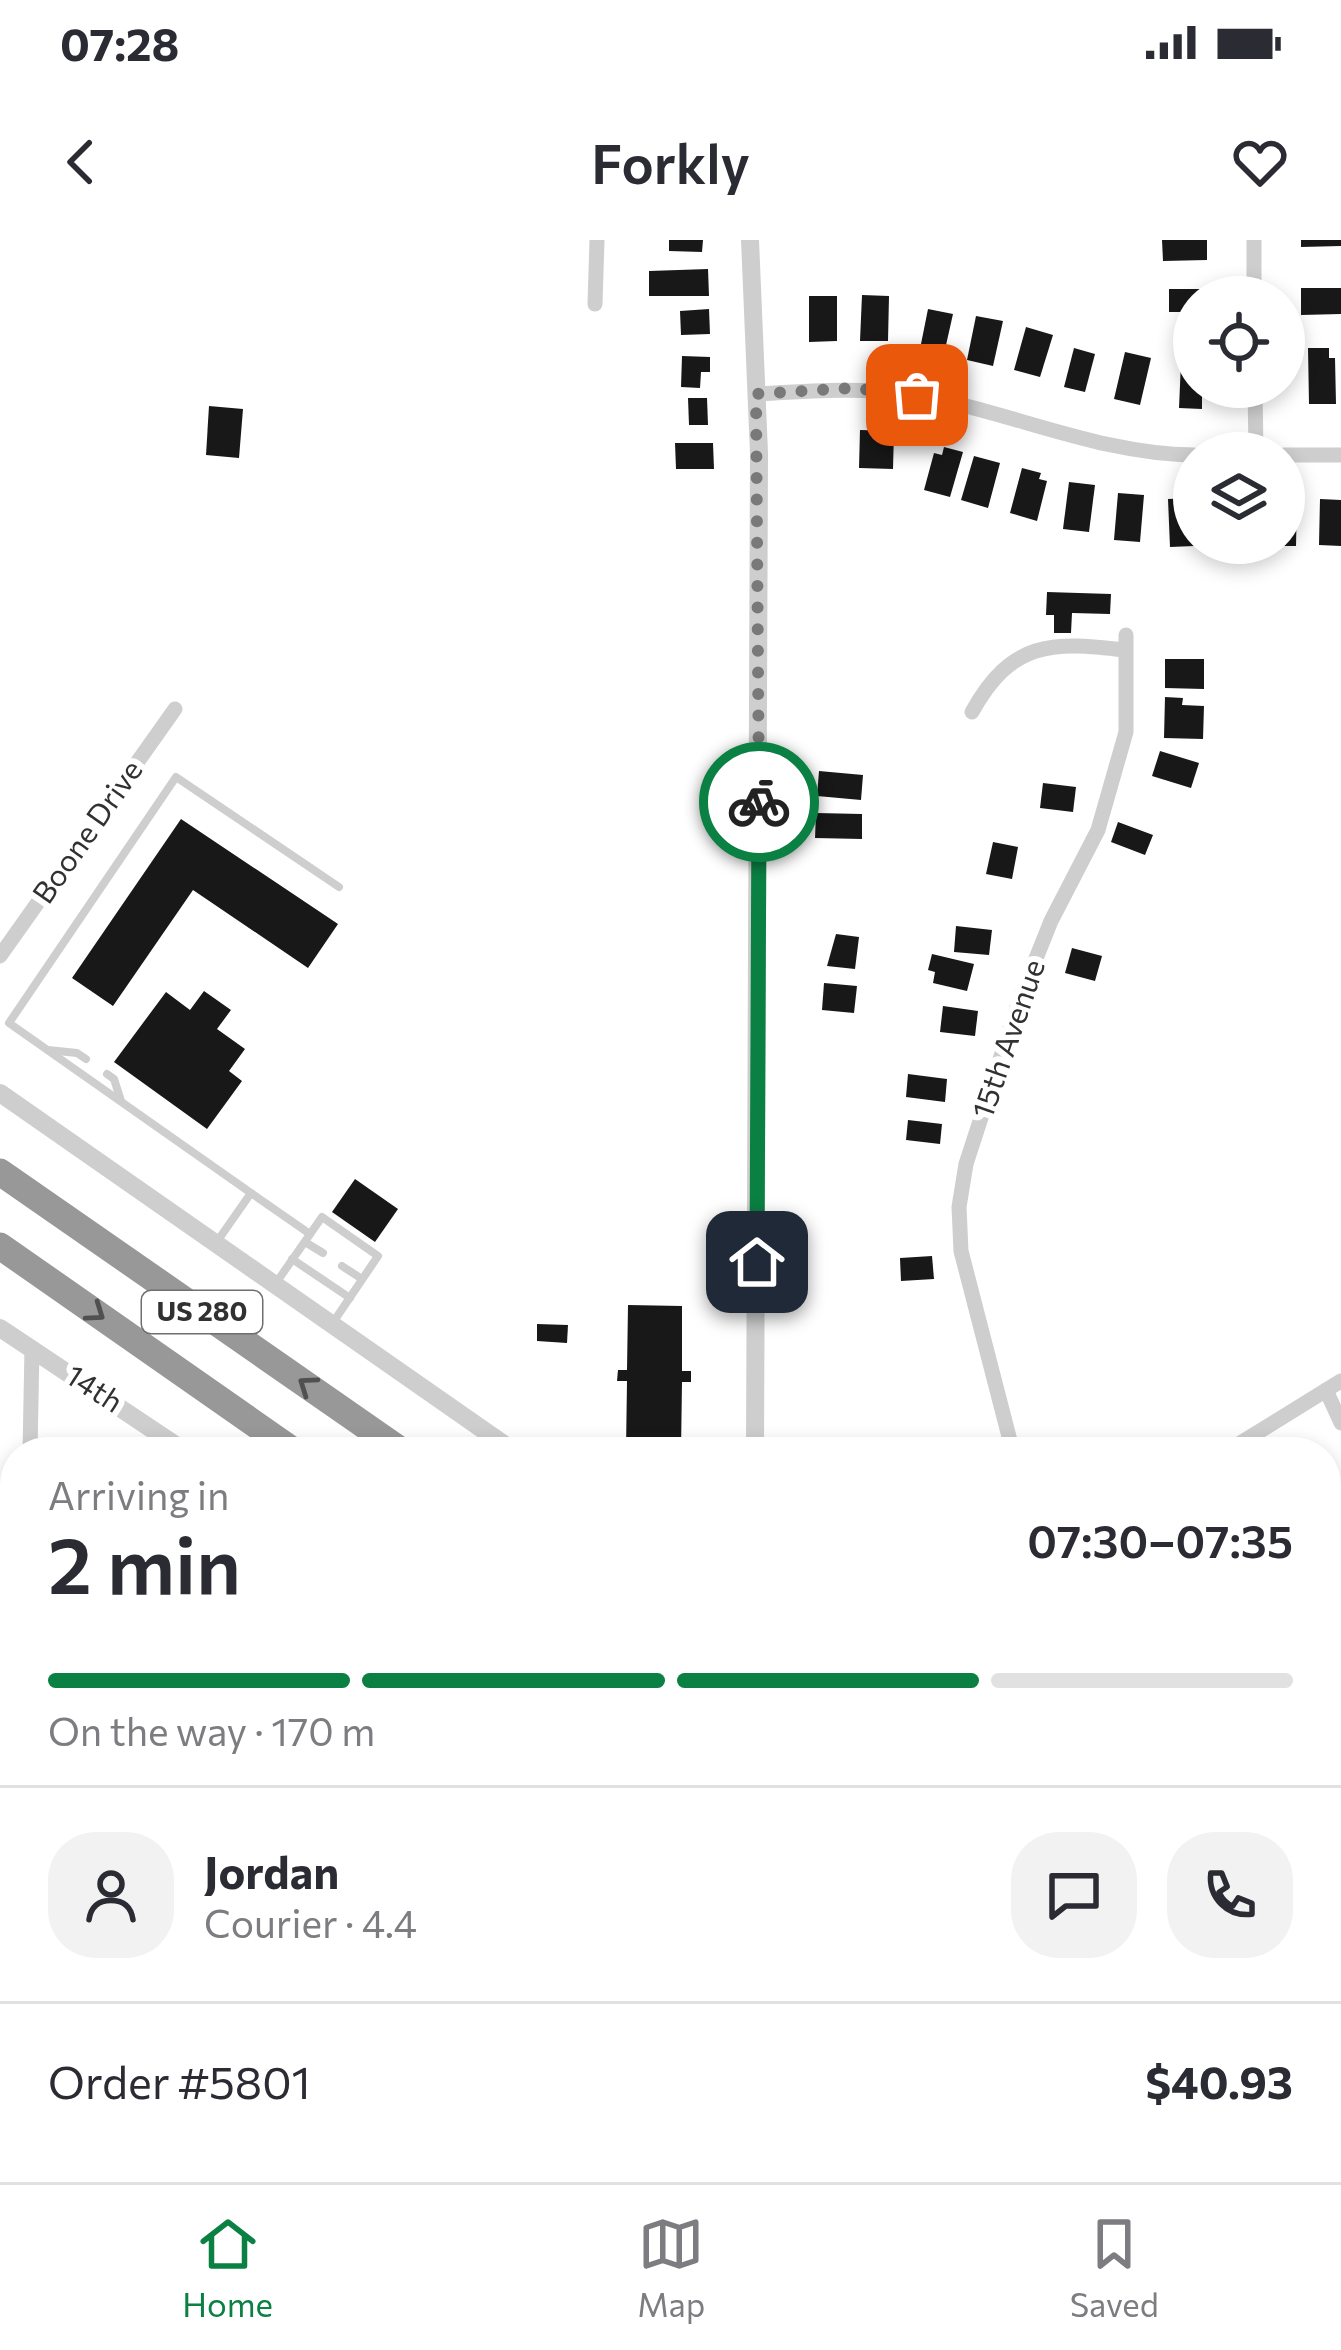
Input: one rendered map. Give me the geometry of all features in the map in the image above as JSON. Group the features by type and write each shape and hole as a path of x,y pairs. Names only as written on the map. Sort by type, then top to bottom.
{"highway":[{"name":"US 280","path":"0,1172 381,1437"},
{"name":"US 280","path":"0,1246 274,1437"}],"street":[{"path":"595,304 597,240"},
{"path":"750,240 759,796 754,1437"},
{"path":"1254,240 1254,276"},
{"path":"756,394 851,388 917,395 1107,446 1173,453"},
{"path":"1305,455 1341,455"},
{"name":"15th Avenue","path":"972,712 994,675 1029,653 1070,644 1125,643 1126,732 1098,830 1051,922 1019,1001 966,1164 959,1207 961,1251 1009,1437"},
{"name":"Boone Drive","path":"0,956 175,710"},
{"path":"0,1093 494,1437"},
{"name":"14th","path":"0,1328 164,1437"},
{"path":"30,1437 32,1348"},
{"path":"1250,1437 1333,1385 1341,1423"}],"lane":[{"path":"0,1036 176,778 339,887"},
{"path":"9,1023 251,1192 322,1253"},
{"path":"46,1050 76,1053 86,1059"},
{"path":"107,1074 114,1079 122,1102"},
{"path":"216,1244 251,1192"},
{"path":"275,1284 322,1217 378,1256 332,1324"},
{"path":"292,1259 350,1298"},
{"path":"342,1266 362,1280"}],"building":[{"path":"669,240 703,240 702,252 669,251"},
{"path":"1162,240 1207,240 1207,260 1163,261"},
{"path":"1301,240 1341,240 1341,246 1301,247"},
{"path":"708,269 709,296 649,296 649,271"},
{"path":"1305,288 1341,288 1341,314 1305,315"},
{"path":"1169,289 1173,289 1173,312 1169,312"},
{"path":"862,295 889,296 888,341 860,341"},
{"path":"809,296 837,296 837,341 809,342"},
{"path":"709,309 710,334 681,335 680,311"},
{"path":"928,309 953,314 944,354 920,349"},
{"path":"976,316 1003,321 993,366 967,360"},
{"path":"1026,327 1053,335 1040,377 1014,370"},
{"path":"1074,348 1095,354 1085,392 1064,387"},
{"path":"1308,348 1329,348 1329,358 1335,358 1336,404 1309,404"},
{"path":"1125,352 1151,358 1140,405 1114,399"},
{"path":"682,356 710,357 710,372 701,372 700,388 681,387"},
{"path":"688,398 707,398 708,425 689,425"},
{"path":"209,406 243,409 239,458 206,455"},
{"path":"860,430 894,431 893,469 859,468"},
{"path":"675,443 713,443 714,469 676,469"},
{"path":"944,447 963,452 950,497 924,490 934,453 942,455"},
{"path":"974,456 1000,463 988,508 961,500"},
{"path":"1022,468 1041,473 1039,479 1047,481 1037,521 1010,513"},
{"path":"1069,482 1095,485 1089,532 1063,529"},
{"path":"1118,493 1144,495 1140,542 1114,540"},
{"path":"1168,499 1173,499 1173,547 1170,547"},
{"path":"1320,499 1341,500 1341,546 1319,545"},
{"path":"1047,592 1111,594 1110,614 1072,613 1071,633 1054,633 1054,615 1046,615"},
{"path":"1165,659 1204,659 1204,689 1165,688"},
{"path":"1165,697 1183,698 1182,705 1204,706 1203,739 1164,738"},
{"path":"1160,751 1199,763 1191,788 1152,776"},
{"path":"819,771 863,775 861,800 817,796"},
{"path":"1043,783 1076,787 1073,812 1040,808"},
{"path":"816,813 862,814 862,839 815,838"},
{"path":"181,819 338,924 308,968 193,890 113,1006 72,978"},
{"path":"1118,822 1153,835 1145,855 1111,842"},
{"path":"993,842 1018,847 1012,879 986,874"},
{"path":"956,926 992,930 989,955 954,952"},
{"path":"836,934 859,937 855,969 827,966"},
{"path":"1072,948 1102,956 1095,981 1065,973"},
{"path":"932,954 974,964 967,991 933,983 935,972 928,970"},
{"path":"824,983 857,986 854,1013 822,1010"},
{"path":"204,991 231,1010 217,1029 245,1049 229,1071 242,1081 207,1129 114,1062 166,992 190,1010"},
{"path":"943,1006 978,1011 975,1036 940,1032"},
{"path":"908,1074 947,1079 945,1102 906,1097"},
{"path":"908,1120 942,1124 940,1144 906,1140"},
{"path":"355,1179 398,1209 375,1242 332,1212"},
{"path":"932,1256 934,1279 901,1281 900,1258"},
{"path":"628,1305 682,1306 682,1371 691,1371 691,1382 682,1382 681,1437 626,1437 627,1381 617,1381 618,1370 627,1370"},
{"path":"537,1324 568,1325 567,1343 537,1341"}],"way so far":[{"path":"759,802 756,394 851,388 917,395"}],"route":[{"path":"757,1262 759,802"}]}
